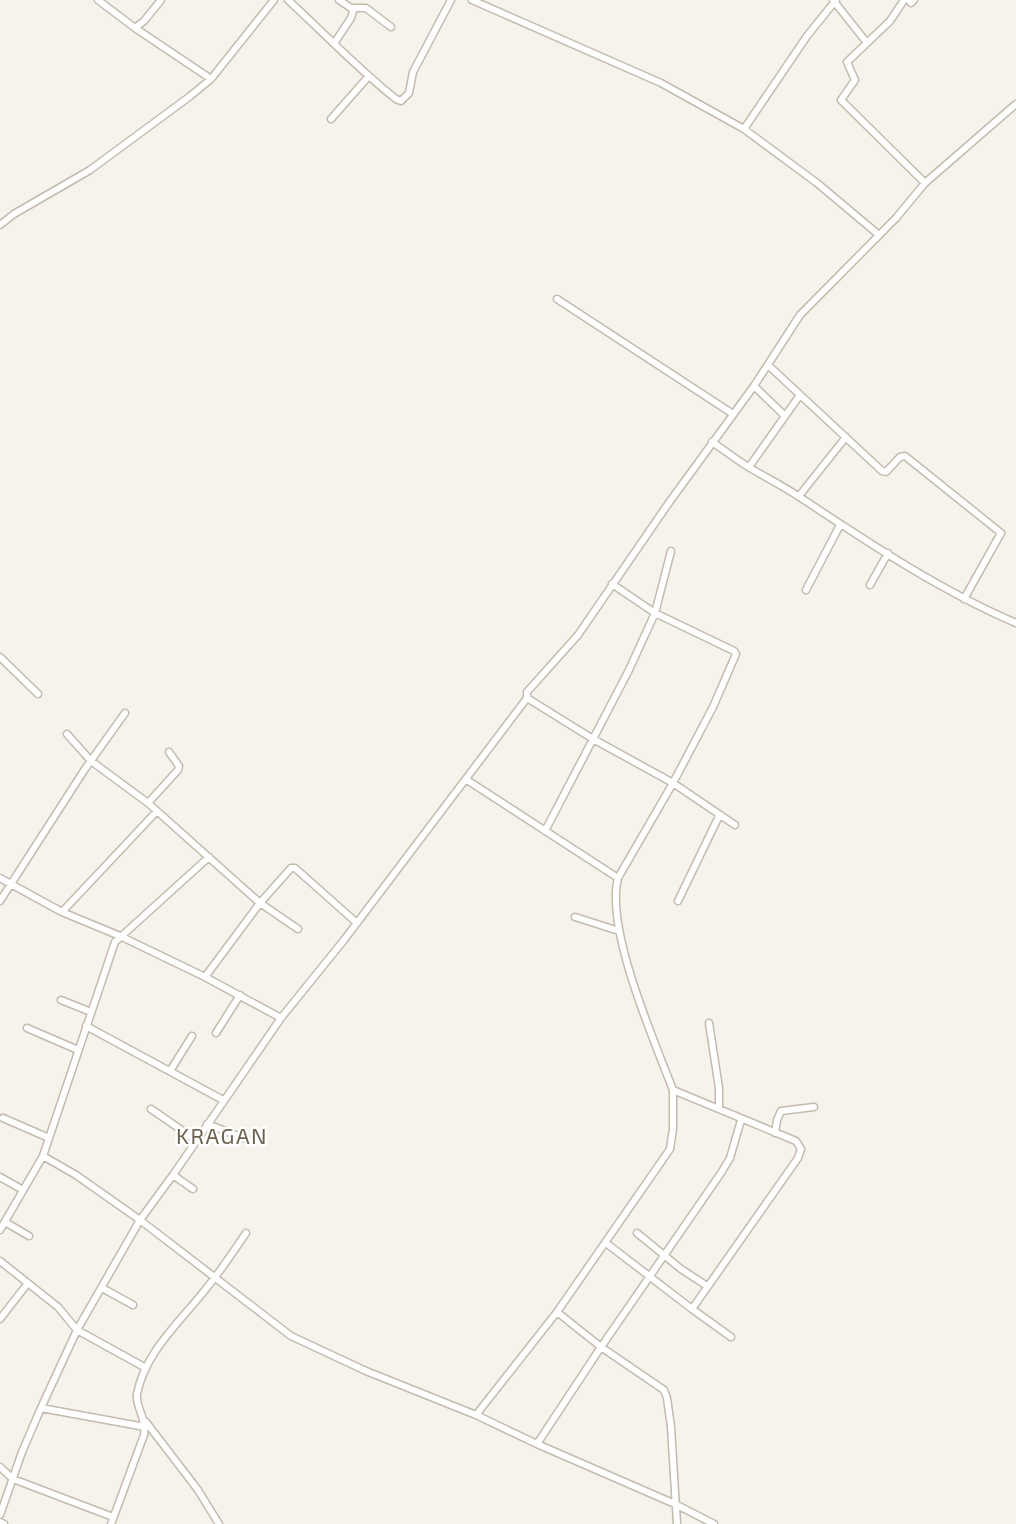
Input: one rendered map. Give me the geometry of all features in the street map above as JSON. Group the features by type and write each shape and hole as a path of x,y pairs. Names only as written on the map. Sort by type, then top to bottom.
{"street":[{"path":"98,0 135,28 211,78"},
{"path":"135,28 161,0"},
{"path":"0,225 90,170 189,98 211,78 274,0"},
{"path":"288,0 368,77 401,101 409,93 413,72 451,0"},
{"path":"339,0 354,8 364,7 391,27"},
{"path":"472,0 661,83 744,129 817,183 879,236"},
{"path":"904,0 890,21 847,62 855,80 841,101 925,183"},
{"path":"909,0 911,3 914,0"},
{"path":"744,129 807,36 834,1 867,43"},
{"path":"334,42 351,18 354,8"},
{"path":"331,119 368,77"},
{"path":"0,1515 41,1408 77,1330 140,1220 281,1018 466,780 527,698 527,692 578,635 712,442 754,386 800,315 879,236 925,183 1016,104"},
{"path":"557,298 733,414"},
{"path":"768,365 884,472 900,457 905,456 1001,533 964,599"},
{"path":"754,386 785,416"},
{"path":"749,467 800,394"},
{"path":"799,496 846,437"},
{"path":"712,442 799,496 840,525 964,599 1016,623"},
{"path":"806,590 840,525"},
{"path":"545,831 629,670 655,614 671,551"},
{"path":"870,585 888,553"},
{"path":"476,1415 557,1312 670,1149 673,1130 673,1090 629,970 619,931 616,888 618,878 673,783 713,707 736,654 734,651 655,614 612,584"},
{"path":"0,657 38,694"},
{"path":"527,698 593,739 673,783 735,825"},
{"path":"0,901 125,712"},
{"path":"67,734 92,761 148,803 260,903 298,929"},
{"path":"148,803 178,770 179,766 170,752"},
{"path":"466,780 618,878"},
{"path":"62,912 157,811"},
{"path":"678,901 719,816"},
{"path":"0,1230 43,1156 115,942 208,857"},
{"path":"205,978 288,869 293,868 357,923"},
{"path":"0,878 62,912 120,936 281,1018"},
{"path":"575,917 619,931"},
{"path":"216,1033 240,996"},
{"path":"61,1000 91,1012"},
{"path":"709,1023 719,1088 719,1109"},
{"path":"86,1026 223,1100"},
{"path":"27,1028 78,1050"},
{"path":"170,1071 192,1036"},
{"path":"673,1090 796,1141 800,1145 800,1154 692,1309"},
{"path":"776,1133 777,1120 781,1111 814,1107"},
{"path":"151,1109 196,1140"},
{"path":"3,1118 49,1138"},
{"path":"537,1444 727,1163 741,1120"},
{"path":"207,1124 249,1140"},
{"path":"43,1156 76,1175 140,1220 291,1336 366,1371 476,1415 675,1504 714,1524"},
{"path":"173,1175 193,1189"},
{"path":"0,1177 23,1190"},
{"path":"5,1222 29,1236"},
{"path":"0,1467 13,1479 112,1520 144,1435 145,1424 137,1397 146,1368 159,1345 215,1278 246,1233"},
{"path":"637,1233 664,1256 707,1286"},
{"path":"606,1243 731,1337"},
{"path":"0,1261 58,1307 77,1330 146,1368"},
{"path":"0,1319 28,1283"},
{"path":"102,1288 133,1305"},
{"path":"557,1312 601,1347 660,1387 666,1394 671,1427 677,1524"},
{"path":"41,1408 145,1424 198,1490 219,1524"}],"district":[{"name":"KRAGAN","path":"222,1135"}]}
